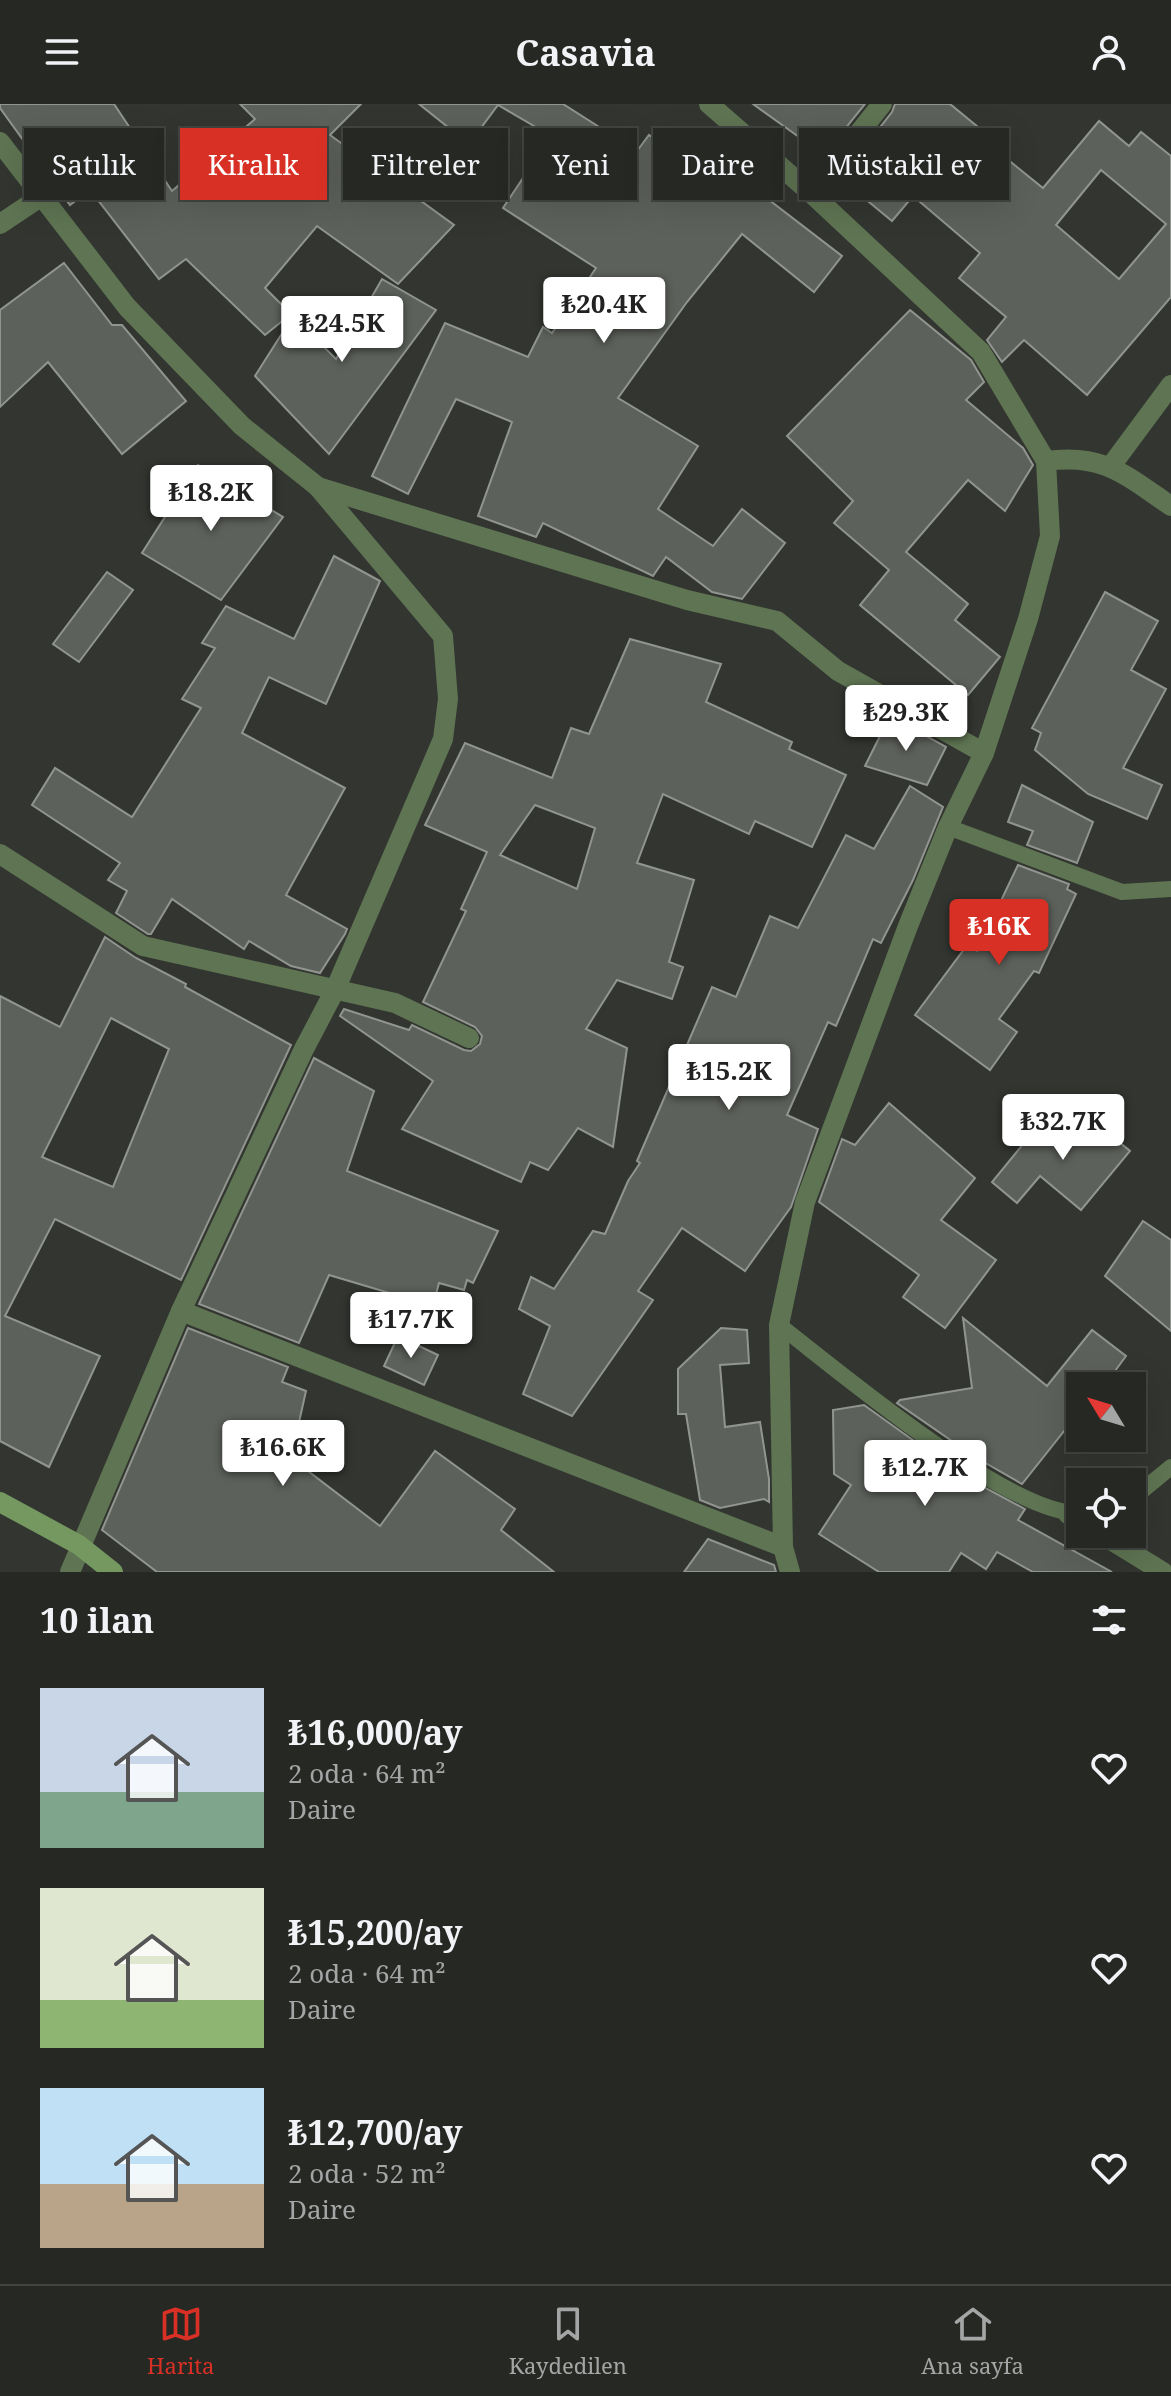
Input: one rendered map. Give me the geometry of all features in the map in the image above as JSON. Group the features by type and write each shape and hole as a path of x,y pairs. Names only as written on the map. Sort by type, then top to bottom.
{"main road":[{"path":"0,1502 79,1545 113,1572"}],"street":[{"path":"709,104 799,183"},
{"path":"863,128 882,104"},
{"path":"0,142 24,173"},
{"path":"0,224 36,200"},
{"path":"45,200 127,307 242,426 318,487 443,636 448,699 443,739 335,990 304,1049 181,1311 70,1572"},
{"path":"790,1572 783,1547 779,1325 805,1202 908,926 948,827 984,753 1028,619 1050,536 1046,461 981,352 818,200"},
{"path":"1111,466 1171,385"},
{"path":"1046,461 1073,458 1111,466 1171,506"},
{"path":"318,487 687,600 777,621 838,671 984,753"},
{"path":"0,854 143,946 395,1003 469,1038"},
{"path":"181,1311 783,1547"},
{"path":"1124,1548 1163,1572"}],"lane":[{"path":"948,827 1122,892 1171,889"},
{"path":"779,1325 908,1423 1010,1492 1066,1512"},
{"path":"1146,1488 1171,1467"}],"building":[{"path":"0,104 114,104 130,128 24,128 24,141"},
{"path":"240,104 361,104 330,135 343,144 343,200 420,200 454,225 398,284 317,226 265,288 291,314 265,335 186,259 159,279 98,200 164,200 164,179 172,191 180,184 180,200 327,200 327,128 245,128 255,119"},
{"path":"419,104 563,104 601,128 537,128 498,105 481,128 449,128"},
{"path":"753,104 865,104 846,128 799,128 799,137"},
{"path":"895,104 950,104 979,128 879,128"},
{"path":"1099,121 1129,146 1141,132 1171,156 1171,297 1087,395 1024,340 1002,362 987,340 1006,317 959,278 980,253 918,200 1009,200 1009,161 1043,188","holes":["1101,170 1166,224 1119,279 1056,225"]},
{"path":"649,135 653,138 653,200 769,200 842,256 814,292 742,234 687,302 618,398 698,446 658,509 713,546 742,509 785,543 742,599 712,592 666,557 653,576 543,523 536,537 478,516 512,422 456,399 408,494 372,476 445,323 528,357 543,327 552,333 596,268 503,208 524,176 524,200 637,200 637,151"},
{"path":"867,200 910,200 892,221"},
{"path":"64,263 112,325 122,325 186,401 122,454 48,362 0,407 0,310"},
{"path":"382,279 436,310 329,454 255,376 293,316 336,359"},
{"path":"910,310 971,360 984,382 966,400 1023,448 1033,465 1005,511 968,480 906,552 968,604 955,620 1000,657 968,695 860,605 889,570 834,523 853,501 787,436"},
{"path":"198,465 283,517 221,600 142,553"},
{"path":"334,556 380,581 326,704 269,677 242,733 345,788 286,895 347,929 345,934 320,973 291,966 249,941 244,949 172,899 151,934 148,934 116,913 127,891 108,880 120,863 32,805 55,768 132,817 201,708 182,699 215,648 202,643 226,606 294,639"},
{"path":"107,572 133,590 79,662 53,644"},
{"path":"1105,592 1158,621 1131,670 1166,689 1123,768 1162,785 1147,819 1088,794 1035,750 1041,733 1032,728"},
{"path":"630,639 721,664 706,702 792,742 789,749 846,775 812,847 755,821 749,834 663,794 637,863 694,880 669,962 683,967 672,999 617,980 586,1029 627,1048 613,1147 578,1128 548,1170 530,1162 521,1182 402,1129 433,1081 340,1016 344,1009 409,1030 412,1025 464,1050 471,1051 480,1044 482,1036 475,1027 423,1002 466,911 461,909 487,852 425,825 465,743 552,778 571,728 589,734","holes":["535,805 595,828 577,889 500,855"]},
{"path":"890,716 946,747 927,785 865,766"},
{"path":"1022,785 1093,822 1077,863 1027,845 1033,831 1008,822"},
{"path":"910,786 943,807 913,880 881,943 873,939 836,1026 828,1022 787,1115 818,1129 791,1207 745,1271 682,1228 638,1291 653,1300 572,1416 523,1394 550,1326 519,1309 531,1277 554,1289 593,1231 605,1234 628,1181 640,1163 637,1161 712,987 736,997 770,916 798,928 846,835 874,849"},
{"path":"1018,865 1069,884 1067,889 1076,894 1039,973 1034,971 999,1019 1017,1032 990,1070 915,1015 968,944 977,951"},
{"path":"105,937 136,958 186,984 185,987 291,1045 181,1280 55,1219 5,1316 100,1356 49,1467 0,1441 0,996 60,1027","holes":["111,1018 169,1049 113,1187 42,1157"]},
{"path":"314,1058 374,1091 347,1171 498,1231 473,1283 467,1280 464,1290 439,1283 433,1306 329,1275 299,1343 199,1304"},
{"path":"889,1103 975,1178 941,1220 996,1260 945,1328 903,1297 919,1275 819,1202 842,1139 855,1145"},
{"path":"1047,1115 1072,1136 1088,1117 1130,1151 1081,1210 1040,1176 1017,1203 992,1182"},
{"path":"1143,1221 1171,1240 1171,1331 1105,1276"},
{"path":"963,1318 1047,1386 1092,1330 1126,1356 1114,1372 1066,1372 1066,1429 1022,1484 975,1457 897,1403 972,1388"},
{"path":"188,1328 288,1367 282,1382 306,1391 291,1458 380,1526 435,1451 515,1509 501,1530 554,1572 157,1572 102,1530"},
{"path":"721,1328 747,1330 749,1363 720,1365 725,1427 760,1422 769,1479 769,1502 764,1499 720,1508 700,1500 686,1414 678,1414 678,1369"},
{"path":"398,1336 438,1355 424,1385 384,1366"},
{"path":"864,1405 963,1476 1025,1509 1018,1520 1112,1572 1033,1572 997,1552 986,1569 961,1553 949,1572 879,1572 819,1534 851,1485 834,1474 833,1410"},
{"path":"708,1539 774,1565 776,1572 684,1572"}]}
